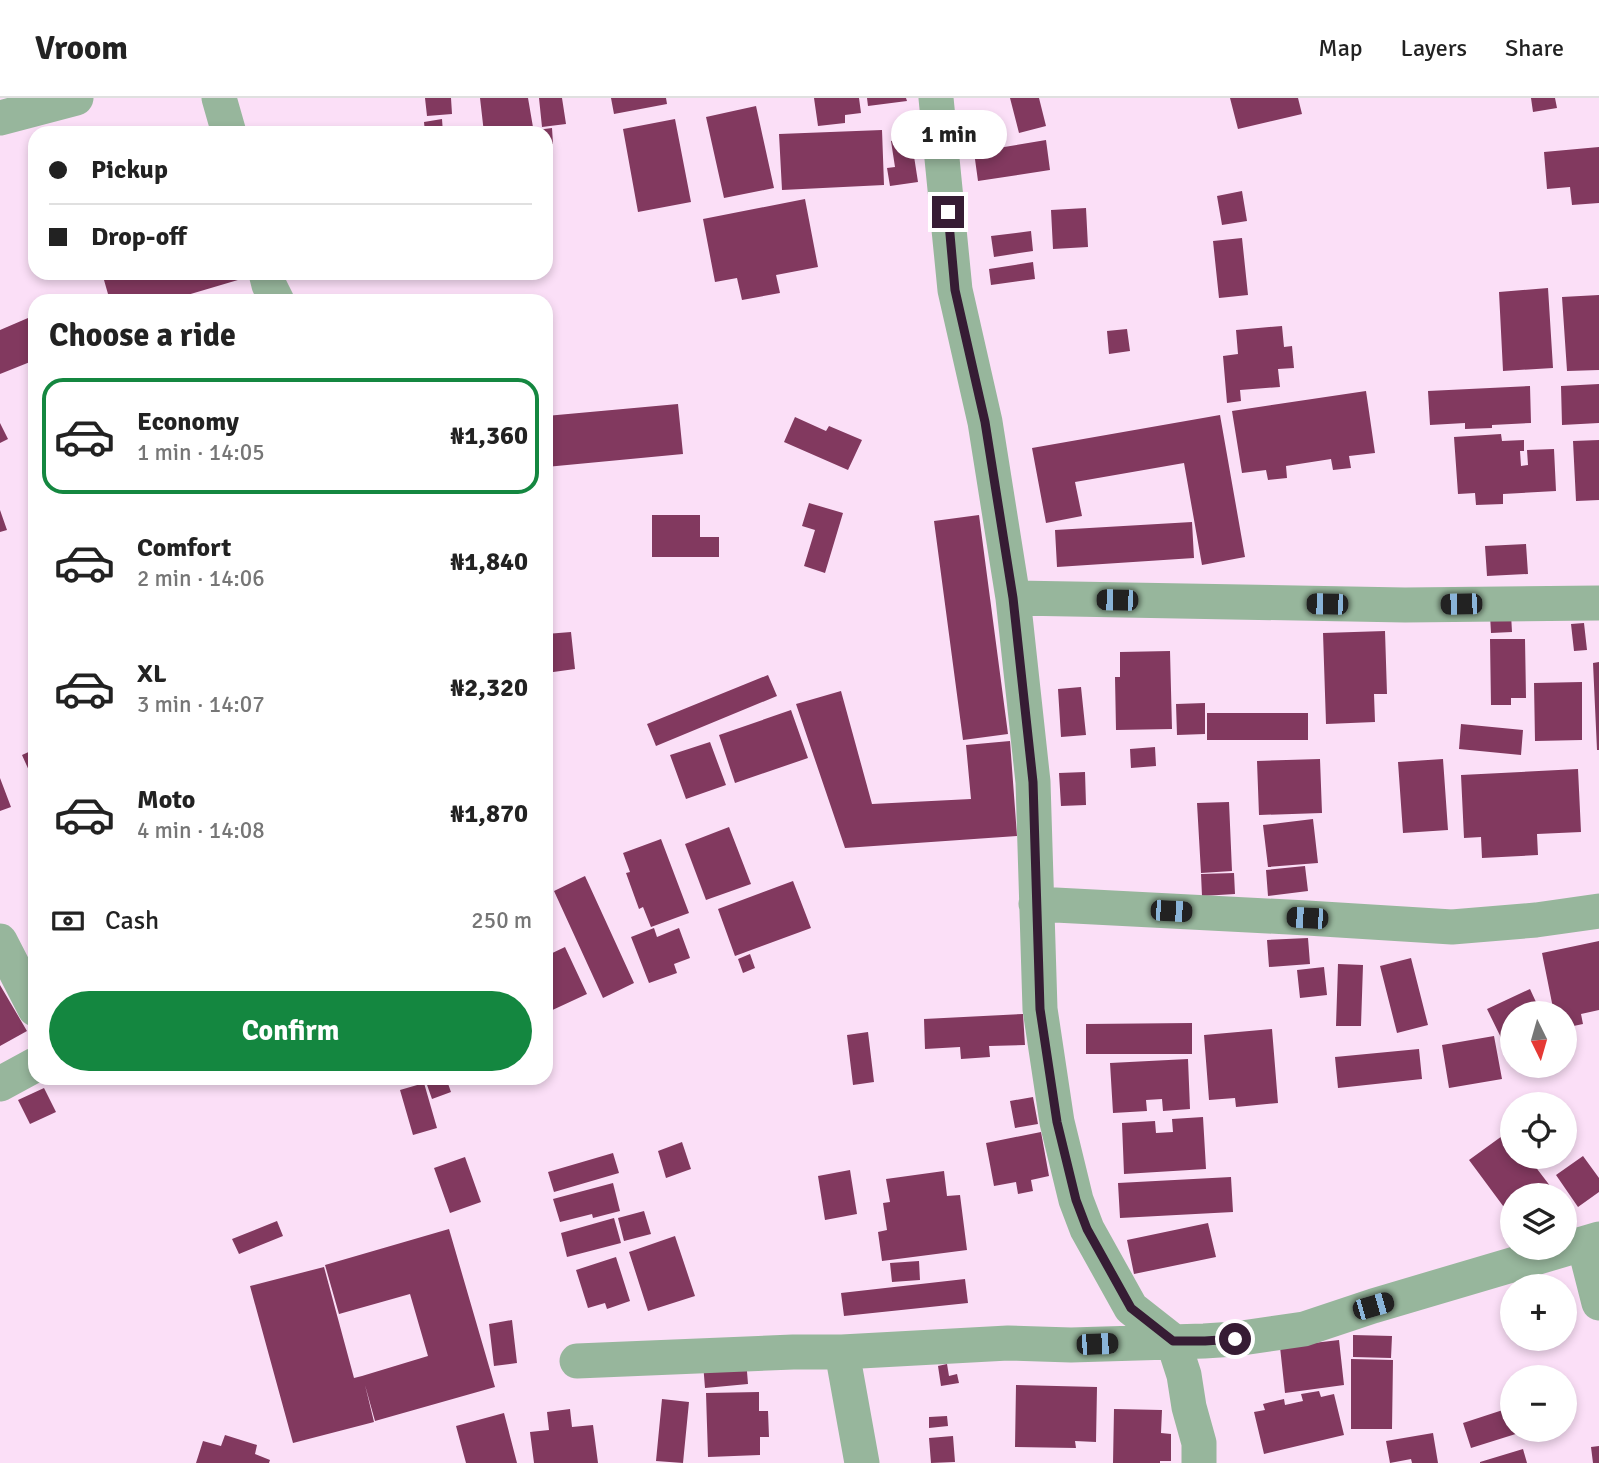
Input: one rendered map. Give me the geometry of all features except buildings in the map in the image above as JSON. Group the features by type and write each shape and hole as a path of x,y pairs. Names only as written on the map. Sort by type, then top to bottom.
{"street":[{"path":"0,118 76,98"},
{"path":"219,98 227,126"},
{"path":"936,98 955,290 985,422 1013,598 1033,782 1040,1009 1057,1122 1076,1200 1087,1229 1131,1308 1173,1341 1184,1375 1189,1408 1199,1443 1199,1463"},
{"path":"1013,598 1405,605 1599,603"},
{"path":"1036,904 1452,927 1536,920 1599,911"},
{"path":"0,941 28,995"},
{"path":"0,1084 28,1069"},
{"path":"577,1361 1008,1343 1071,1345 1235,1339 1304,1329 1592,1242 1599,1303"},
{"path":"842,1352 862,1463"}],"route":[{"path":"948,212 955,290 985,422 1013,598 1033,782 1040,1009 1057,1122 1076,1200 1087,1229 1131,1308 1173,1341 1235,1339"}]}
